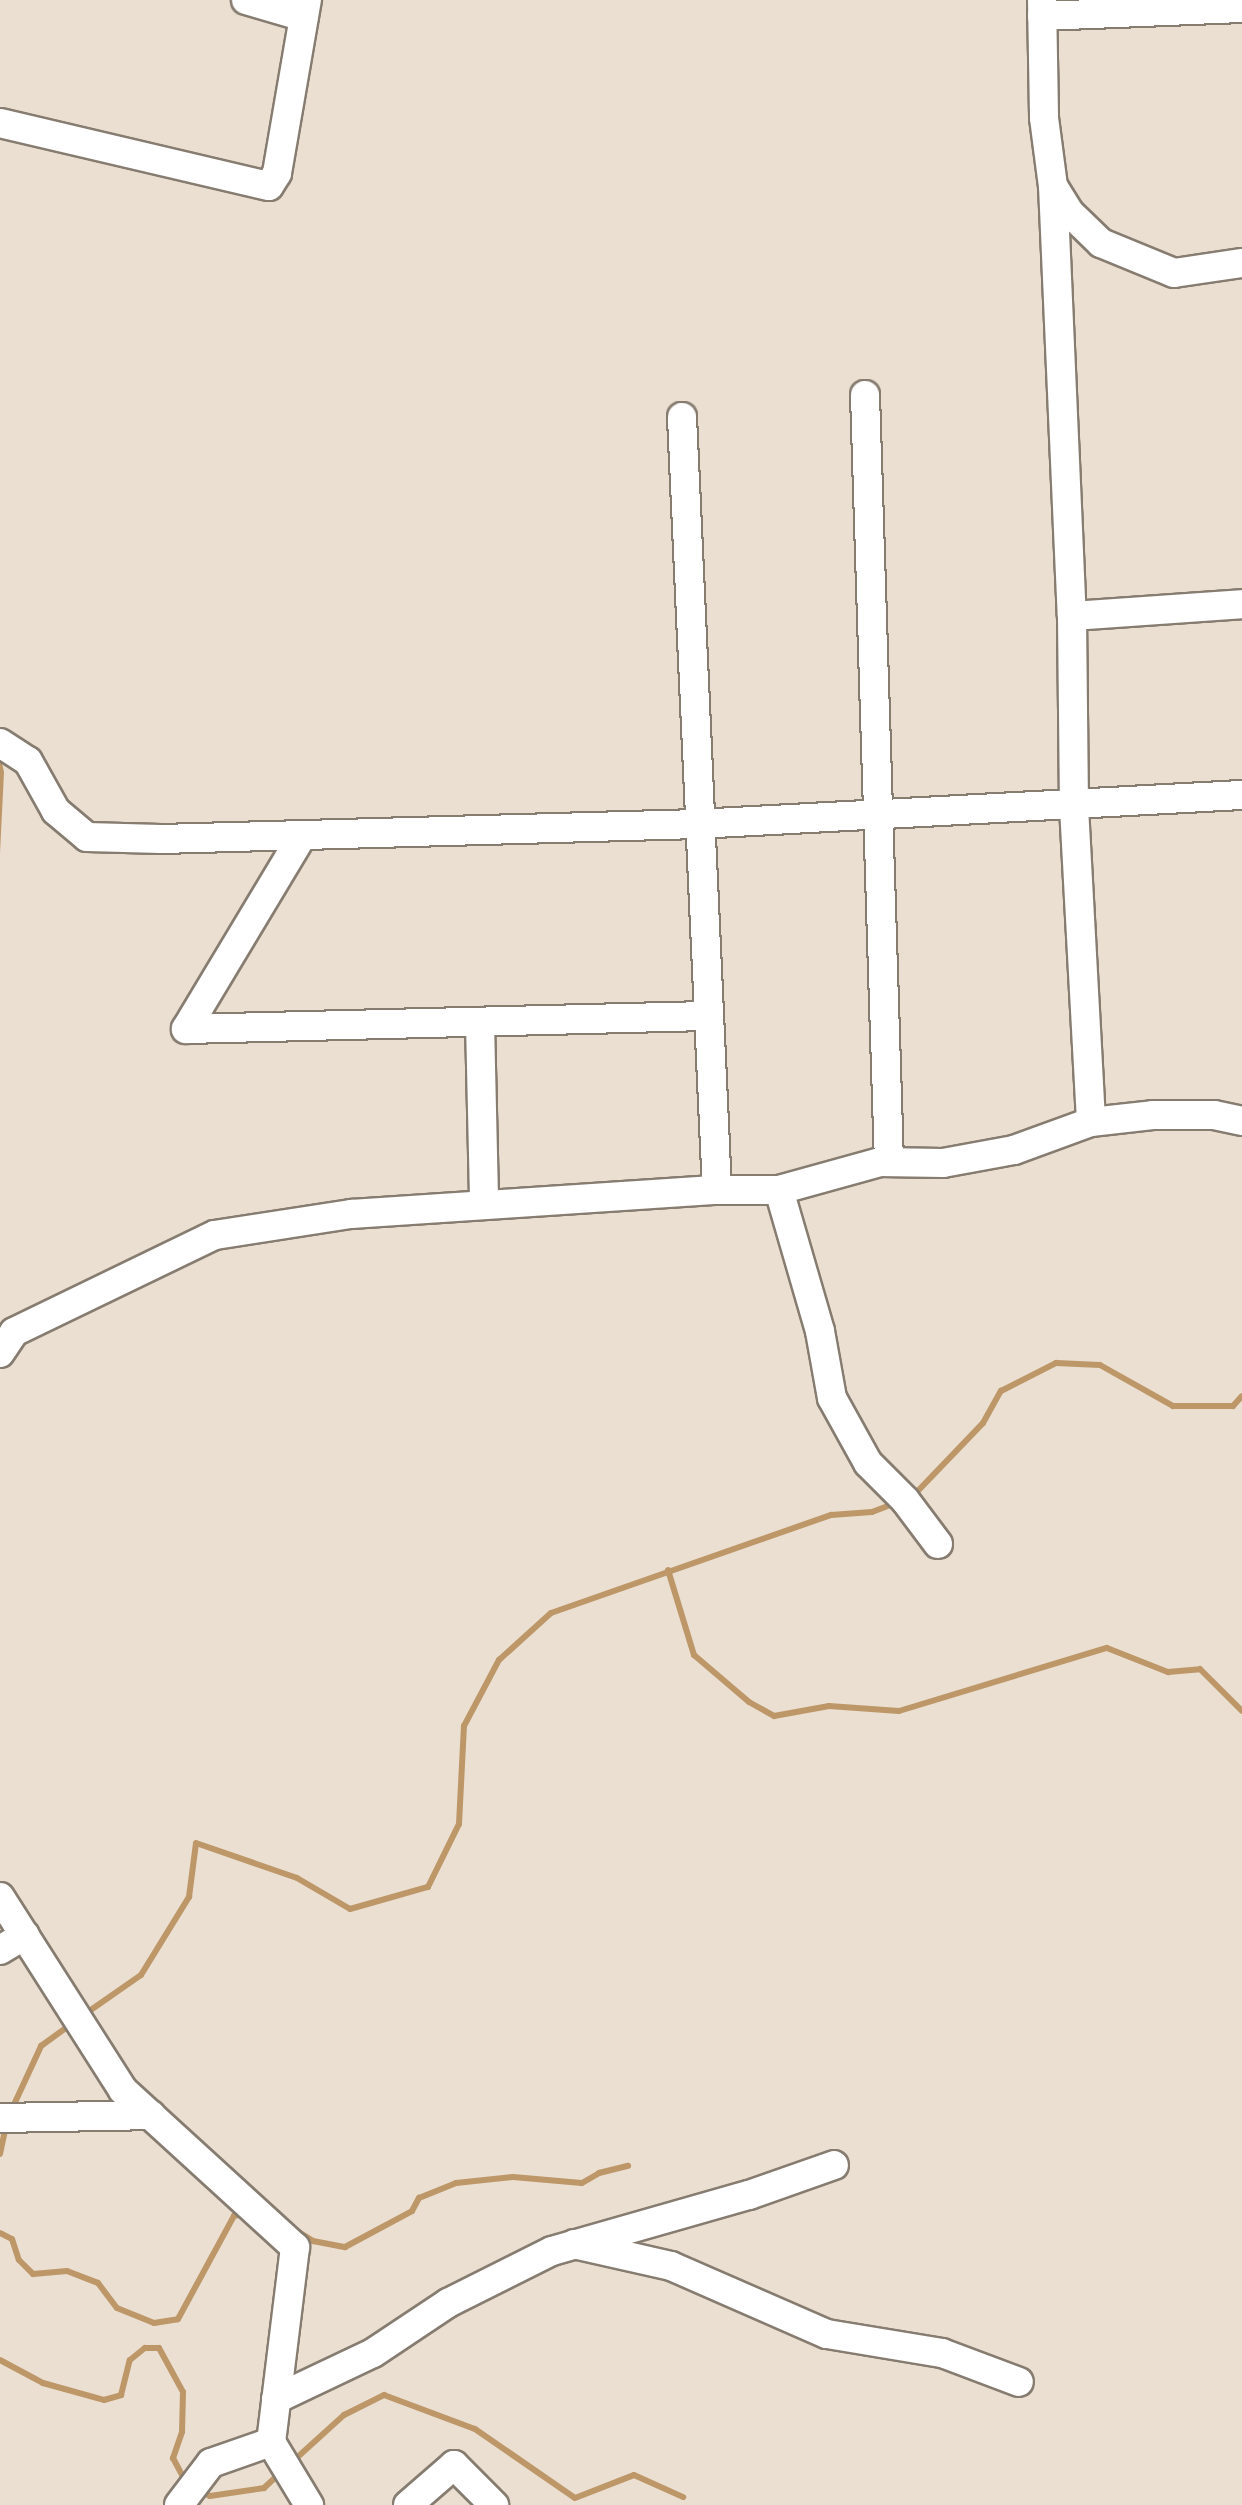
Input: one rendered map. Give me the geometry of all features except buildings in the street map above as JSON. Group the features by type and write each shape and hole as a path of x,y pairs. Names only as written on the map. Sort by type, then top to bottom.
{"street":[{"path":"0,123 269,186 277,173 305,9 246,0"},
{"path":"1091,1122 1074,807 1072,616 1053,186 1044,118 1042,8 1242,8"},
{"path":"1053,186 1070,213 1101,243 1131,257 1188,274 1242,264"},
{"path":"865,395 889,1161"},
{"path":"682,416 698,824 717,1190"},
{"path":"1072,616 1242,604"},
{"path":"0,743 28,761 56,811 87,837 302,836 698,824 1074,807 1242,795"},
{"path":"302,836 186,1029 708,1016"},
{"path":"480,1022 484,1205"},
{"path":"0,1353 14,1332 215,1236 351,1214 717,1190 779,1190 889,1161 943,1163 1014,1150 1091,1122 1153,1115 1214,1115 1242,1121"},
{"path":"779,1190 820,1331 832,1398 868,1463 905,1500 938,1544"},
{"path":"0,1897 123,2090 295,2247 271,2442 309,2505"},
{"path":"0,1950 25,1935"},
{"path":"0,2118 151,2115"},
{"path":"276,2399 373,2353 448,2303 574,2244 750,2195 834,2165"},
{"path":"574,2244 671,2266 827,2334 942,2353 1019,2382"},
{"path":"179,2505 211,2463 271,2442"},
{"path":"408,2505 454,2465 494,2505"}],"shaded area":[{"path":"0,754 4,772 0,853"}],"waterway":[{"path":"913,1496 983,1423 1001,1391 1056,1363 1100,1365 1173,1406 1233,1406 1242,1396"},
{"path":"85,2014 141,1975 189,1897 196,1843 297,1878 350,1909 428,1887 459,1824 464,1726 499,1660 551,1613 831,1515 872,1512 896,1503"},
{"path":"668,1570 694,1655 749,1702 774,1716 829,1706 899,1711 1107,1648 1168,1672 1200,1669 1242,1711"},
{"path":"11,2111 41,2046 73,2023"},
{"path":"0,2154 6,2125"},
{"path":"297,2231 313,2241 345,2247 412,2211 419,2198 456,2183 513,2177 582,2183 599,2173 628,2166"},
{"path":"0,2233 12,2239 19,2260 33,2274 67,2271 98,2283 117,2308 154,2323 178,2319 234,2216 245,2213"},
{"path":"0,2360 43,2383 104,2400 121,2395 130,2360 145,2348 159,2348 183,2392 182,2432 173,2458 186,2482"},
{"path":"291,2463 344,2415 384,2395 475,2429 575,2498 634,2475 683,2497"},
{"path":"198,2490 210,2496 264,2488 280,2473"}]}
